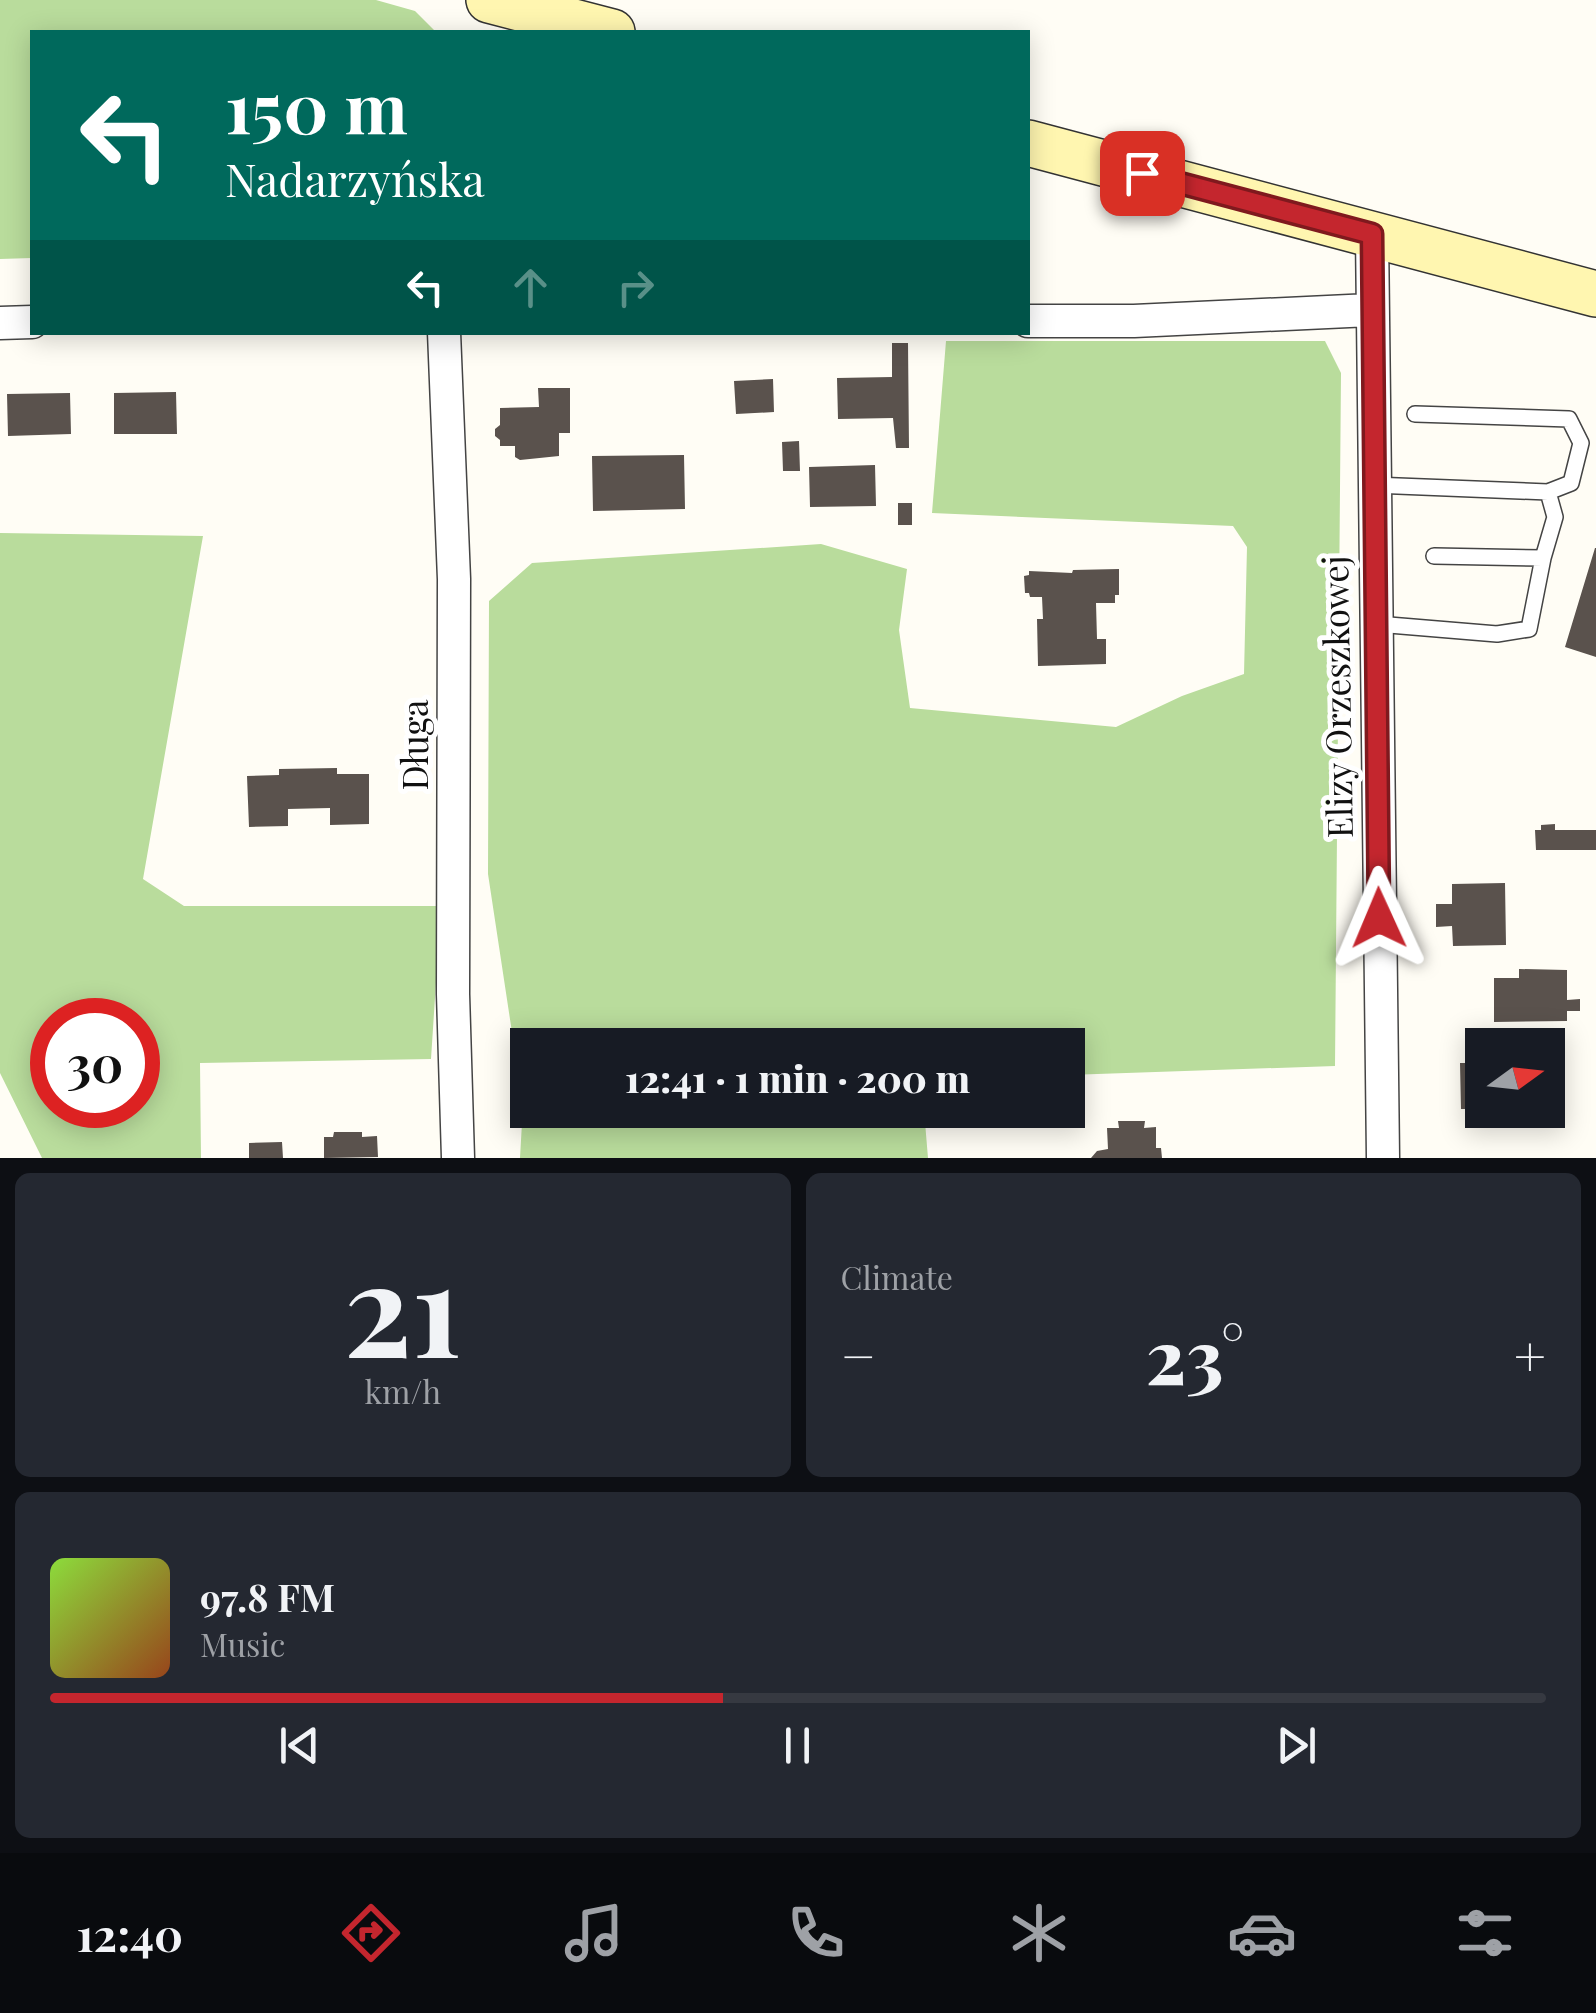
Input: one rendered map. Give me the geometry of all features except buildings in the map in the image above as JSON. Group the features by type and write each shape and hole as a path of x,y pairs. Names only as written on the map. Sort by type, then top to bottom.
{"main road":[{"path":"493,0 605,30"},
{"path":"1030,143 1596,294"}],"street":[{"name":"Elizy Orzeszkowej","path":"1372,234 1383,1158"},
{"path":"1030,321 1134,321 1370,310"},
{"path":"0,323 30,322"},
{"name":"Długa","path":"444,335 454,580 453,994 458,1158"}],"lane":[{"path":"1373,485 1548,492 1570,483 1581,444 1569,420 1414,414"},
{"path":"1376,624 1497,634 1529,630 1555,516 1548,492"},
{"path":"1434,556 1543,558"}],"green space":[{"path":"0,0 376,0 415,11 434,30 30,30 30,258 0,259"},
{"path":"946,341 1325,341 1341,373 1335,1066 1085,1074 1085,1028 511,1028 488,874 489,601 532,563 821,544 907,569 899,630 910,708 1116,727 1182,696 1244,674 1247,547 1233,526 932,513"},
{"path":"0,533 203,536 143,879 184,906 441,906 431,1059 200,1063 201,1158 42,1158 0,1073"},
{"path":"522,1128 926,1128 928,1158 520,1158"}],"route":[{"path":"1142,173 1372,234 1379,918"}]}
